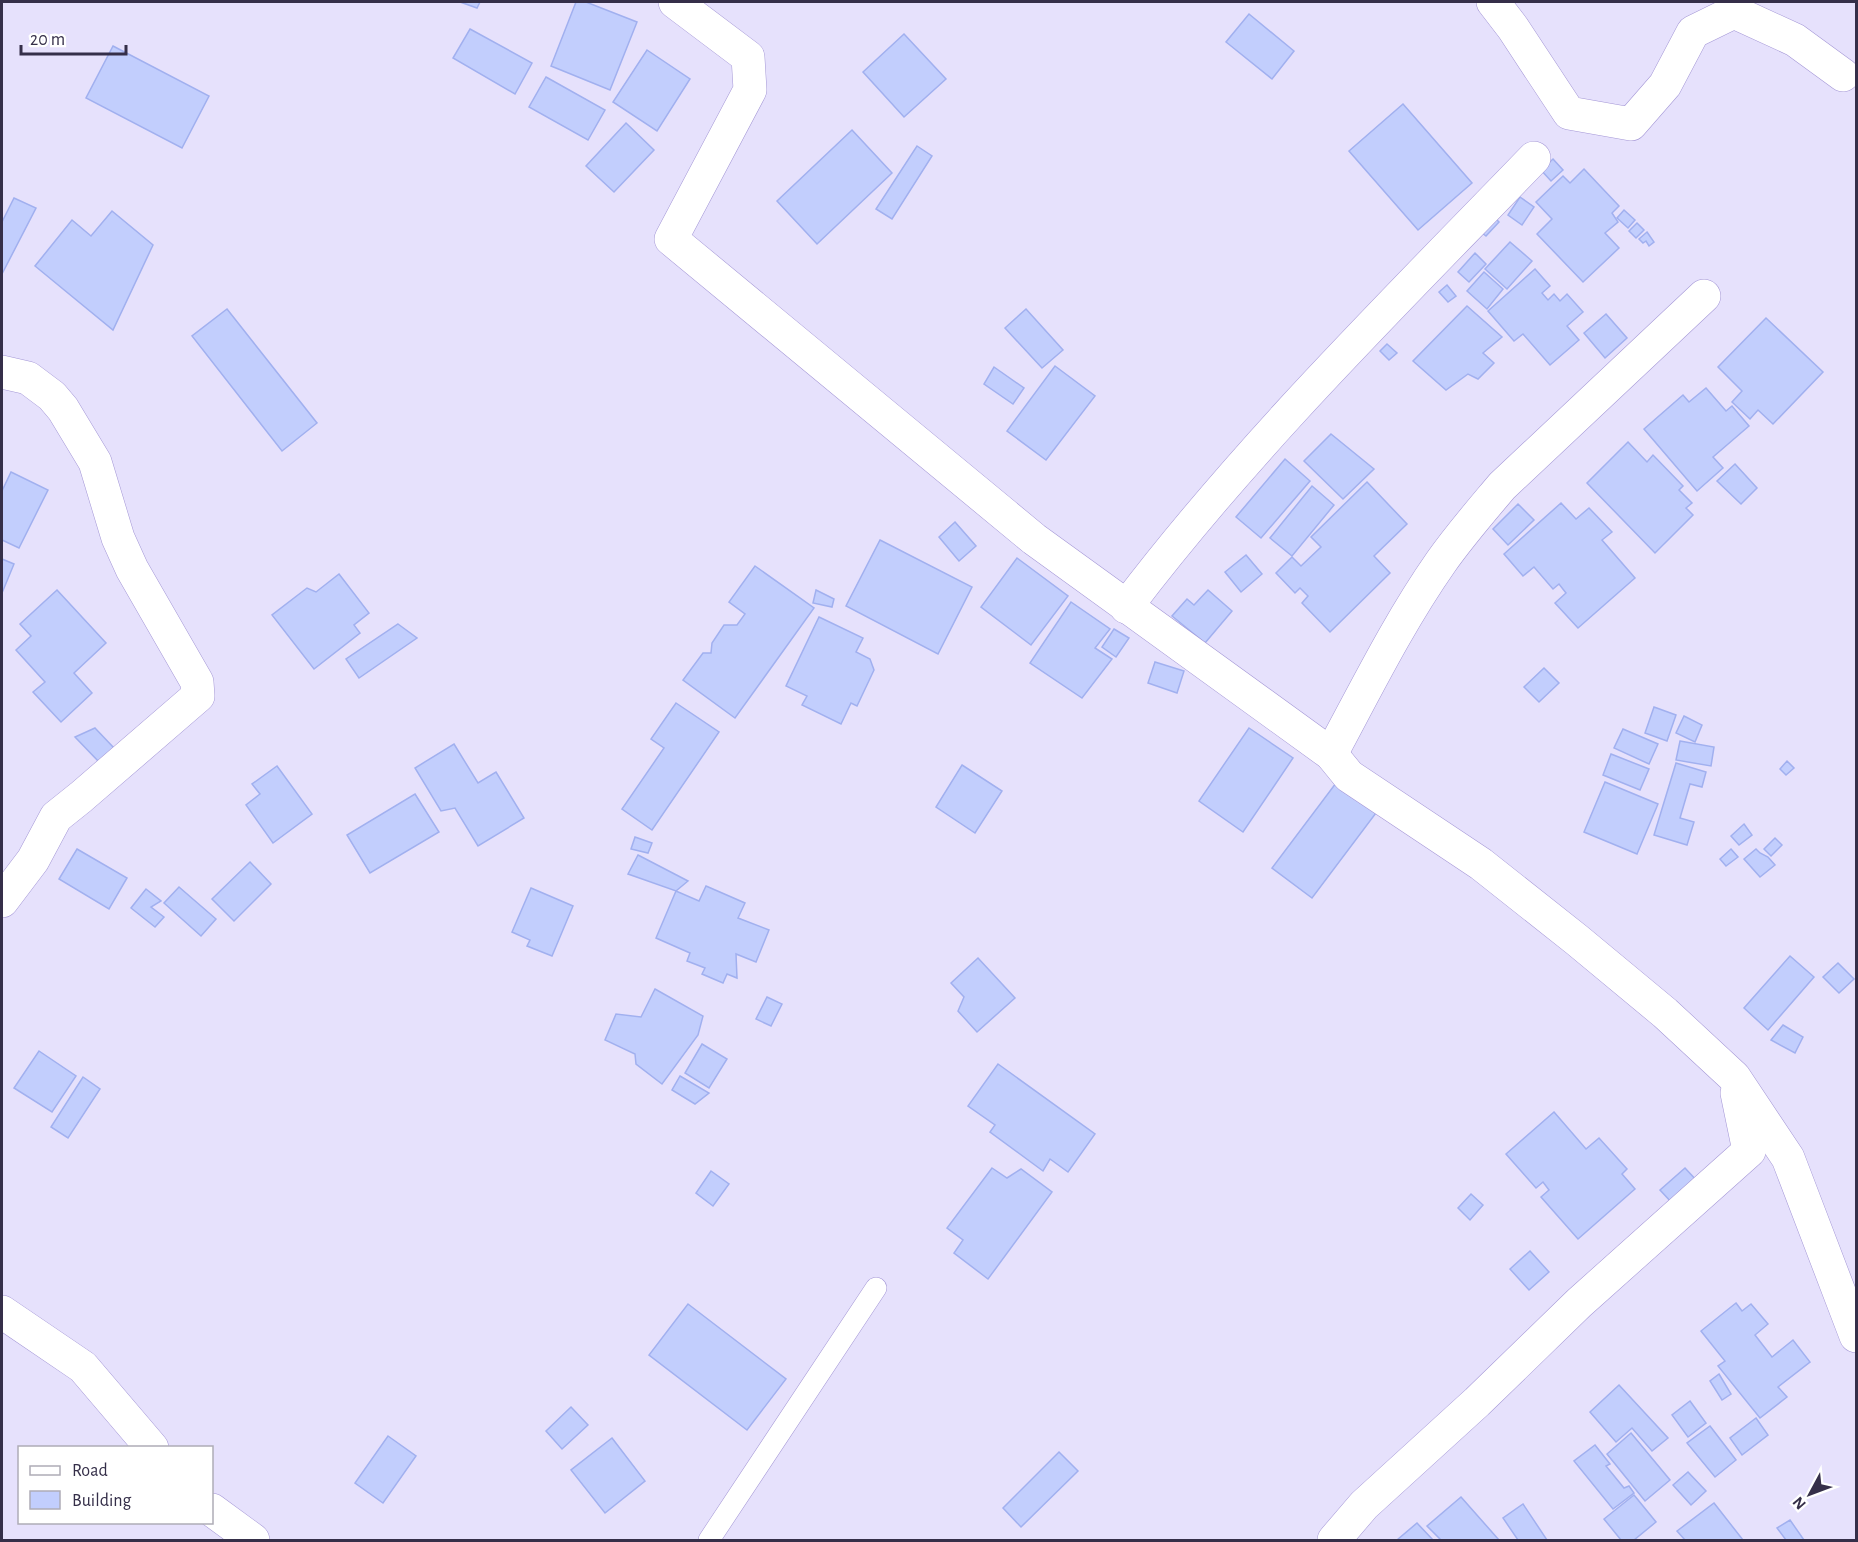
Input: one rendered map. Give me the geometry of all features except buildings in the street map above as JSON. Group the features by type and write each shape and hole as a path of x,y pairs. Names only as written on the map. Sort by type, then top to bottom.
{"street":[{"path":"675,2 748,57 750,90 671,238 1034,539 1331,754 1349,776 1481,864 1665,1012 1734,1077 1788,1158 1857,1336"},
{"path":"1493,2 1513,27 1569,113 1631,124 1665,85 1693,32 1734,12 1795,40 1844,75"},
{"path":"1126,607 1166,554 1300,401 1534,158"},
{"path":"1331,754 1411,609 1442,561 1475,518 1502,486 1704,296"},
{"path":"2,372 28,378 52,396 63,409 90,453 95,462 118,538 132,569 197,682 198,696 56,817 33,860 2,901"},
{"path":"1734,1077 1749,1151"},
{"path":"1749,1151 1788,1158"},
{"path":"1334,1540 1364,1505 1477,1402 1579,1303 1749,1151"},
{"path":"2,1312 84,1367 150,1446"},
{"path":"213,1511 253,1540"}],"lane":[{"path":"709,1540 876,1288"}]}
